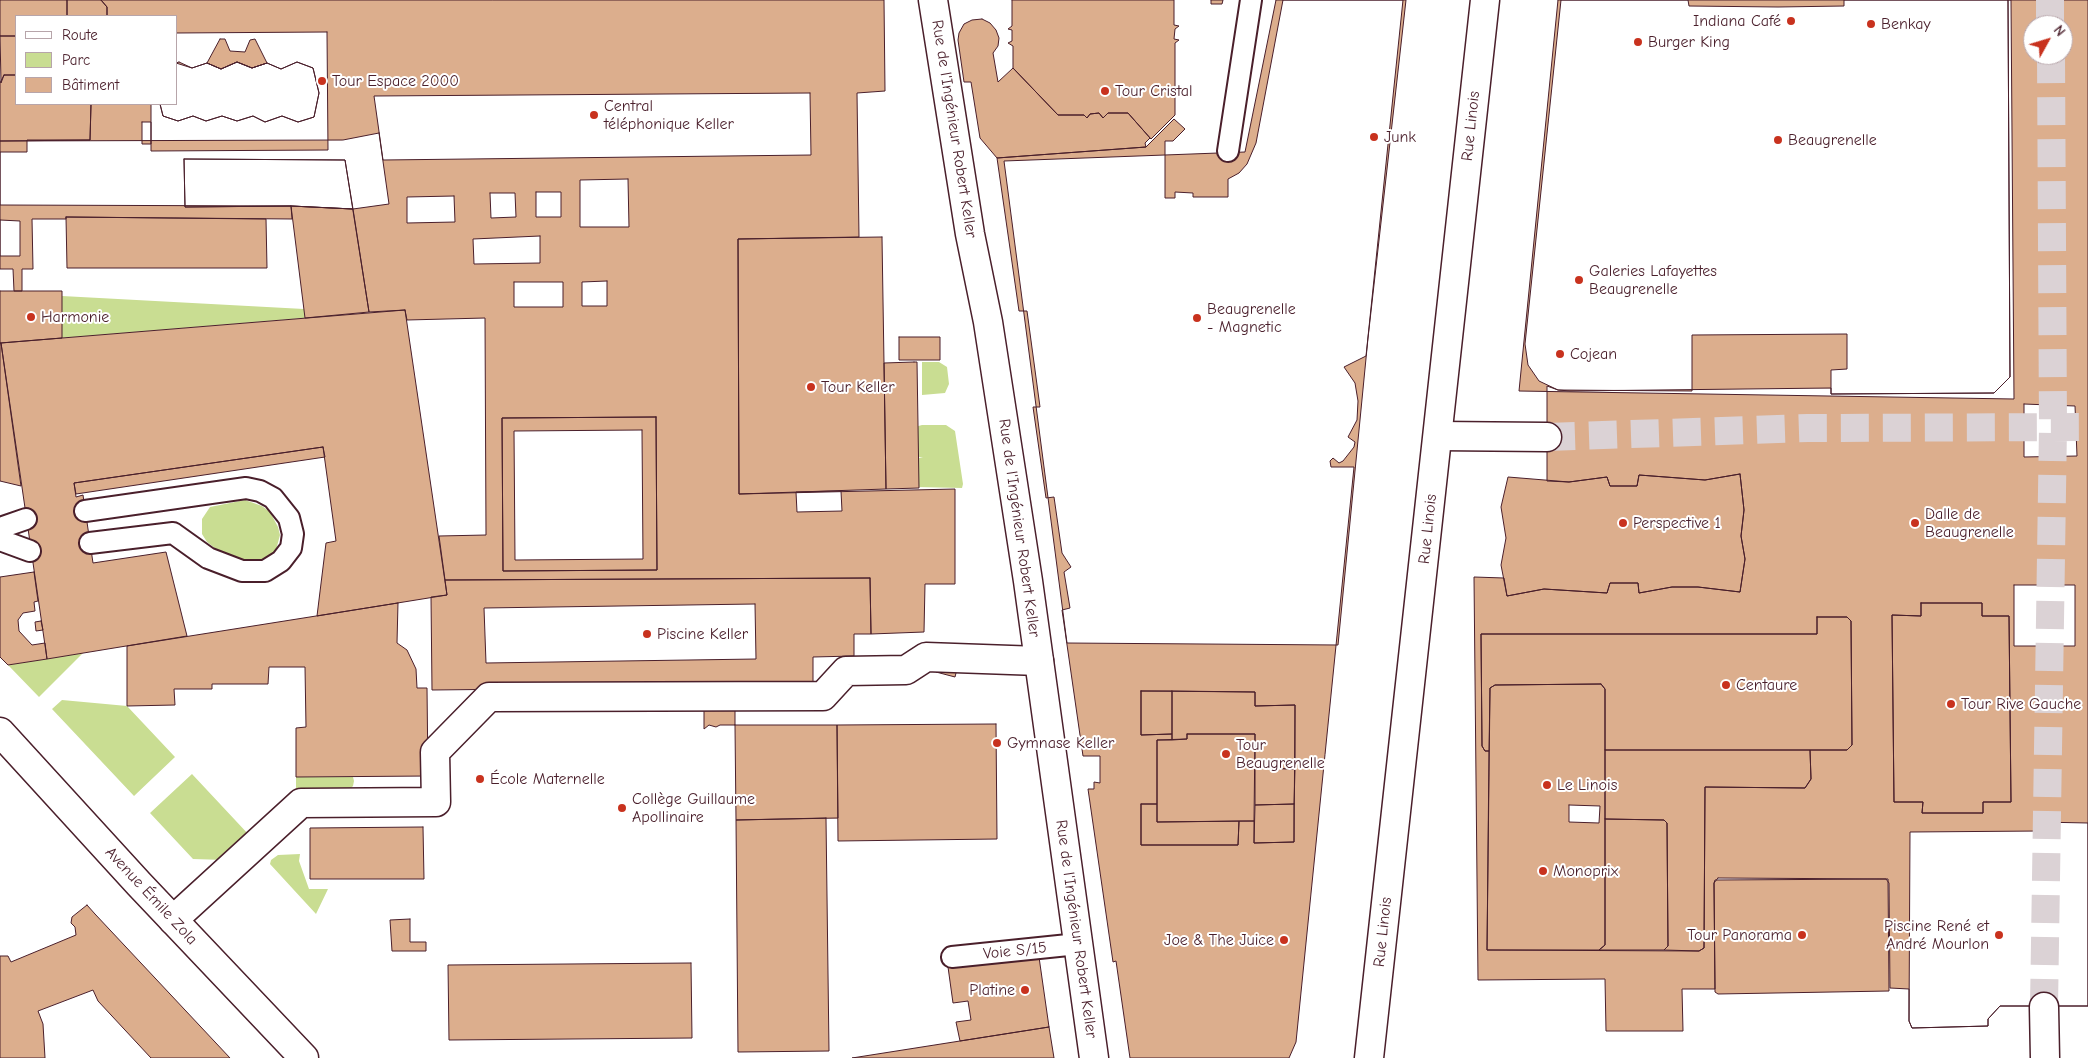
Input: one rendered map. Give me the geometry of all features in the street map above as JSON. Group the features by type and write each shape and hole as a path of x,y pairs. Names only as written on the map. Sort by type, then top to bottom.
{"street":[{"name":"Rue de l'Ingénieur Robert Keller","path":"934,0 970,234 988,322 1094,1058"},
{"name":"Rue Linois","path":"1369,1058 1485,0"},
{"path":"1438,436 1547,437"},
{"path":"173,920 301,803 436,802 435,752 489,697 823,696 846,672 906,670 926,657 1038,661"},
{"name":"Avenue Émile Zola","path":"0,732 173,920 304,1058"},
{"path":"2044,1006 2045,1058"}],"lane":[{"path":"1228,152 1251,0"},
{"path":"86,511 246,488 260,491 273,498 289,518 293,534 291,548 281,561 265,571 242,571 208,558 173,534 90,543"},
{"path":"0,528 26,519"},
{"path":"0,540 30,551"},
{"name":"Voie S/15","path":"952,957 1078,944"}],"green space":[{"path":"62,296 304,309 305,318 62,338"},
{"path":"922,362 939,362 947,367 949,384 945,393 922,395"},
{"path":"922,425 946,425 955,431 962,488 916,487 915,458 923,458 915,456 915,427"},
{"path":"245,500 262,506 270,512 280,535 276,550 271,557 256,565 225,556 207,542 202,534 202,519 210,507"},
{"path":"83,653 39,697 8,665 47,659"},
{"path":"62,700 127,706 175,757 134,796 52,709"},
{"path":"192,774 250,836 225,860 193,859 150,813"},
{"path":"296,777 353,777 354,781 353,786 349,790 296,791"},
{"path":"300,854 299,861 309,889 328,889 316,914 270,864 271,860 278,855"}],"building":[{"path":"0,0 67,0 67,15 15,15 15,36 0,36"},
{"path":"67,0 101,0 107,7 107,15 67,15"},
{"path":"101,0 884,0 885,91 857,93 859,237 738,239 739,494 955,489 955,584 925,584 924,632 871,634 870,578 445,580 439,536 486,535 485,318 407,320 405,310 369,312 345,160 184,159 185,207 291,206 292,219 66,217 66,219 32,219 33,269 22,269 22,291 14,291 13,269 0,269 0,152 27,152 27,140 90,140 91,105 178,105 178,15 107,15 107,7","holes":["656,417 657,570 503,571 502,418"]},
{"name":"Tour Cristal","path":"1012,0 1174,0 1174,25 1179,26 1175,29 1174,39 1179,40 1175,43 1175,115 1151,139 1128,113 1108,113 1103,118 1099,113 1090,114 1087,118 1084,115 1058,115 1013,68 1013,46 1008,43 1012,41 1012,30 1008,29 1012,26"},
{"path":"1211,0 1223,0 1222,4 1211,4"},
{"name":"Beaugrenelle - Magnetic","path":"1276,0 1406,0 1368,338 1338,645 1067,643 1004,161 1245,152"},
{"name":"Beaugrenelle - Magnetic","path":"1283,0 1403,0 1366,356 1344,367 1355,383 1358,401 1357,420 1348,437 1355,442 1354,447 1343,461 1339,463 1333,458 1330,461 1331,467 1354,467 1296,1042 1289,1058 1130,1058 1116,961 1113,962 1088,789 1094,789 1094,782 1100,783 1100,756 1083,756 1062,610 1070,608 1064,572 1071,567 1062,553 1054,497 1046,498 1033,407 1040,407 1027,311 1019,311 997,158 1146,147 1174,119 1185,129 1173,141 1165,141 1165,198 1175,198 1175,192 1193,193 1193,197 1228,197 1228,179 1239,173 1247,164 1256,143"},
{"name":"Beaugrenelle","path":"1558,0 2011,0 2014,399 1519,391"},
{"name":"Beaugrenelle","path":"1561,0 1688,0 1689,6 1778,7 1844,6 1844,0 2008,0 2010,377 1994,393 1831,394 1831,370 1847,369 1847,334 1692,335 1692,391 1558,390 1539,381 1528,365 1525,344"},
{"name":"Dalle de Beaugrenelle","path":"2008,0 2088,0 2088,1006 2000,1006 1988,1019 1988,1026 1912,1028 1909,1021 1909,989 1890,988 1889,883 1886,879 1715,880 1715,989 1682,989 1683,1031 1606,1031 1605,979 1478,980 1474,577 1504,578 1507,596 1544,589 1607,593 1610,583 1638,583 1639,593 1672,587 1698,587 1740,592 1745,559 1741,536 1744,510 1740,474 1705,480 1639,475 1637,486 1610,486 1607,477 1569,482 1547,481 1547,386 1558,390 1570,391 1831,388 1831,394 1994,393 2010,377","holes":["2024,404 2075,406 2077,456 2024,457","2014,585 2075,585 2075,646 2014,646","1921,603 1982,603 1982,616 2009,616 2011,802 1983,802 1983,813 1922,813 1923,802 1894,802 1892,615 1921,616","1817,617 1847,617 1851,621 1852,745 1847,750 1810,750 1811,779 1805,788 1705,787 1704,948 1699,951 1487,950 1489,751 1485,751 1482,746 1481,634 1817,634"]},
{"path":"982,19 990,23 996,30 999,38 998,46 993,53 998,82 1013,68 1058,115 1084,115 1087,118 1090,114 1099,113 1103,118 1108,113 1128,113 1150,138 1145,143 1146,147 997,158 980,138 971,82 964,82 958,40 959,33 964,24 972,20"},
{"name":"Tour Espace 2000","path":"327,32 328,150 151,151 151,105 160,105 163,116 178,121 193,116 206,121 222,116 237,121 253,116 265,122 282,116 298,122 314,117 319,93 313,68 297,62 281,69 267,63 252,68 237,62 221,69 207,63 192,68 178,64 178,33"},
{"path":"0,36 15,36 15,75 4,75 1,83"},
{"path":"220,39 225,39 230,51 245,52 250,40 255,39 267,63 252,68 237,62 221,69 207,63"},
{"path":"178,62 192,68 207,63 221,69 237,62 252,68 267,63 281,69 297,62 313,68 319,93 314,117 298,122 282,116 265,122 253,116 237,121 222,116 206,121 193,116 178,121 163,116 160,105 178,105"},
{"path":"4,75 15,75 15,105 91,105 90,140 0,141 0,83"},
{"name":"Central téléphonique Keller","path":"810,93 811,155 383,160 374,96"},
{"path":"142,122 151,122 151,144 142,144"},
{"path":"379,133 389,204 353,209 291,206 0,205 0,141 343,140"},
{"path":"184,159 345,160 353,209 291,206 185,207"},
{"path":"628,179 629,227 580,227 580,180"},
{"path":"536,192 561,192 561,217 536,217"},
{"path":"490,193 515,193 516,217 491,218"},
{"path":"454,196 455,222 407,223 407,197"},
{"path":"291,206 353,209 369,312 305,318"},
{"path":"66,217 266,219 267,268 67,268"},
{"path":"0,220 20,221 20,256 0,256"},
{"path":"540,236 540,263 474,264 473,239"},
{"name":"Tour Keller","path":"882,237 886,489 739,494 738,239"},
{"path":"607,281 607,306 582,306 582,282"},
{"path":"514,282 563,282 563,307 514,307"},
{"name":"Harmonie","path":"0,291 62,291 62,338 0,343"},
{"path":"405,310 447,595 317,616 326,543 336,541 323,447 74,483 76,497 83,495 93,563 166,552 187,636 47,659 1,343"},
{"path":"899,337 940,337 940,360 899,360"},
{"path":"1,343 21,486 0,481"},
{"path":"917,362 919,488 886,489 884,363"},
{"path":"656,417 657,570 503,571 502,418"},
{"path":"642,430 643,559 515,560 514,431"},
{"path":"323,447 325,457 76,494 74,483"},
{"name":"Perspective 1","path":"1740,474 1744,510 1741,536 1745,559 1740,592 1698,587 1672,587 1639,593 1638,583 1610,583 1607,593 1544,589 1507,596 1501,565 1506,538 1501,507 1508,477 1569,482 1607,477 1610,486 1637,486 1639,475 1705,480"},
{"path":"841,491 842,511 797,512 796,492"},
{"path":"34,572 38,601 34,602 35,611 23,613 18,620 19,631 32,645 45,643 47,659 8,665 0,657 0,577"},
{"name":"Piscine Keller","path":"870,578 871,634 854,634 854,656 813,657 813,686 432,690 431,597 447,595 445,580"},
{"path":"398,603 397,643 407,650 416,669 417,688 427,688 428,776 296,777 296,728 306,727 305,667 269,667 268,684 212,684 212,689 174,689 175,705 127,706 127,646"},
{"name":"Tour Rive Gauche","path":"1921,603 1982,603 1982,616 2009,616 2011,802 1983,802 1983,813 1922,813 1923,802 1894,802 1892,615 1921,616"},
{"path":"755,604 756,659 486,663 484,608"},
{"name":"Centaure","path":"1817,617 1847,617 1851,621 1852,745 1847,750 1605,750 1605,689 1601,684 1495,685 1490,688 1489,751 1485,751 1482,746 1481,634 1817,634"},
{"path":"41,621 43,630 36,631 35,622"},
{"path":"939,660 958,665 955,677 936,672"},
{"name":"Le Linois","path":"1601,684 1605,689 1605,945 1599,950 1487,950 1490,688 1495,685"},
{"name":"Tour Beaugrenelle","path":"1141,691 1255,692 1255,706 1295,705 1294,842 1254,843 1254,821 1239,821 1238,845 1141,845 1141,804 1157,804 1157,740 1172,740 1172,734 1141,735"},
{"path":"1141,691 1172,691 1172,734 1141,735"},
{"path":"1172,691 1255,692 1255,706 1295,705 1295,769 1255,768 1255,734 1187,734 1187,739 1172,740"},
{"path":"735,707 735,725 720,725 716,727 709,725 704,729 704,708"},
{"path":"996,724 997,839 838,841 837,725"},
{"path":"735,725 837,725 838,818 736,820"},
{"path":"1187,734 1255,734 1254,821 1157,822 1157,740 1187,739"},
{"path":"1605,750 1810,750 1811,779 1805,788 1705,787 1704,948 1699,951 1664,950 1668,946 1667,823 1664,820 1605,819"},
{"path":"1255,768 1295,769 1294,804 1255,805"},
{"path":"1141,804 1157,804 1157,822 1239,821 1238,845 1141,845"},
{"path":"1294,804 1294,842 1254,843 1255,805"},
{"path":"1569,805 1600,806 1599,823 1569,822"},
{"path":"826,818 829,1051 738,1052 736,820"},
{"path":"1605,819 1664,820 1667,823 1668,946 1664,950 1599,950 1605,945"},
{"name":"Piscine René et André Mourlon","path":"2039,822 2088,823 2088,1006 2000,1006 1988,1019 1988,1026 1912,1028 1909,1021 1910,832 2040,831"},
{"path":"423,827 424,879 310,879 310,828"},
{"name":"Tour Panorama","path":"1718,878 1888,879 1889,991 1718,994 1715,992 1714,883"},
{"path":"87,905 230,1058 151,1058 98,1001 93,990 38,1011 43,1024 45,1058 0,1058 0,956 8,956 11,962 76,935 75,927 71,923 72,917"},
{"path":"410,919 410,942 426,942 426,951 392,951 390,920"},
{"path":"1039,957 1049,1027 960,1041 956,1022 971,1020 968,1001 953,1003 948,967"},
{"path":"691,963 692,1038 449,1040 448,965"},
{"path":"1049,1027 1054,1058 852,1058 960,1041"}],"tunnel":[{"path":"2050,0 2050,15"},
{"path":"2044,1007 2053,427 2051,65"},
{"path":"1547,437 1808,428 2088,427"}],"place":[{"name":"Indiana Café","path":"1791,21"},
{"name":"Benkay","path":"1871,24"},
{"name":"Burger King","path":"1638,42"},
{"name":"Tour Espace 2000","path":"322,81"},
{"name":"Tour Cristal","path":"1105,91"},
{"name":"Central téléphonique Keller","path":"594,115"},
{"name":"Junk","path":"1374,137"},
{"name":"Beaugrenelle","path":"1778,140"},
{"name":"Galeries Lafayettes Beaugrenelle","path":"1579,280"},
{"name":"Harmonie","path":"31,317"},
{"name":"Beaugrenelle - Magnetic","path":"1197,318"},
{"name":"Cojean","path":"1560,354"},
{"name":"Tour Keller","path":"811,387"},
{"name":"Perspective 1","path":"1623,523"},
{"name":"Dalle de Beaugrenelle","path":"1915,523"},
{"name":"Piscine Keller","path":"647,634"},
{"name":"Centaure","path":"1726,685"},
{"name":"Tour Rive Gauche","path":"1951,704"},
{"name":"Gymnase Keller","path":"997,743"},
{"name":"Tour Beaugrenelle","path":"1226,754"},
{"name":"École Maternelle","path":"480,779"},
{"name":"Le Linois","path":"1547,785"},
{"name":"Collège Guillaume Apollinaire","path":"622,808"},
{"name":"Monoprix","path":"1543,871"},
{"name":"Tour Panorama","path":"1802,935"},
{"name":"Piscine René et André Mourlon","path":"1999,935"},
{"name":"Joe & The Juice","path":"1284,940"},
{"name":"Platine","path":"1025,990"}]}
